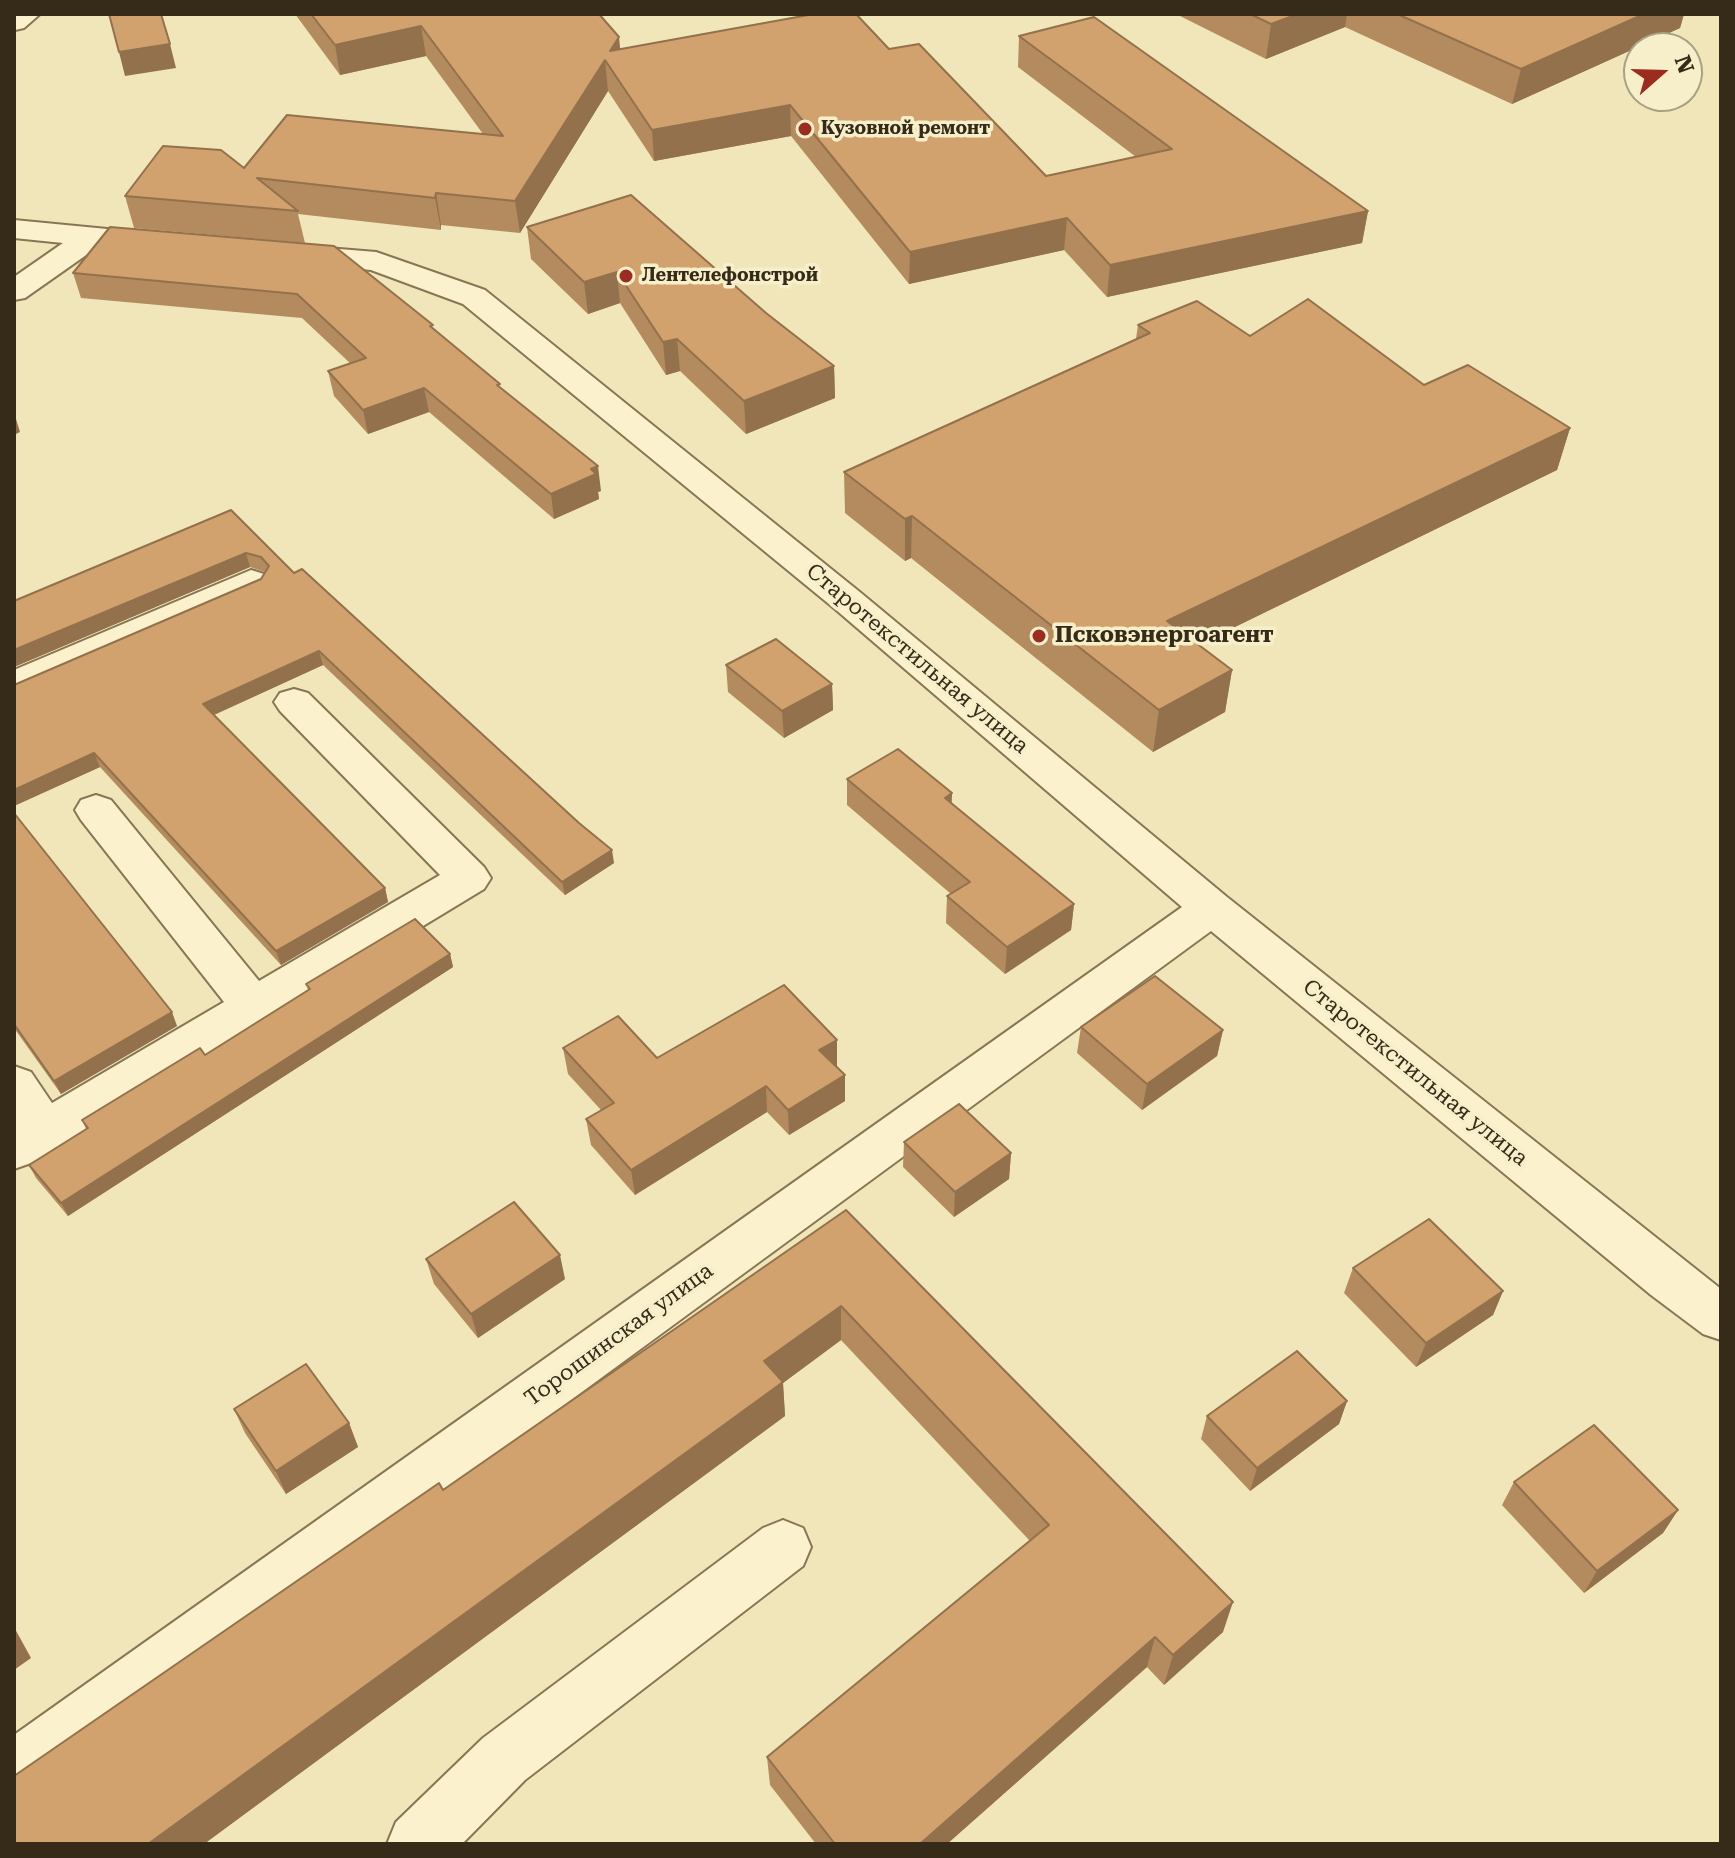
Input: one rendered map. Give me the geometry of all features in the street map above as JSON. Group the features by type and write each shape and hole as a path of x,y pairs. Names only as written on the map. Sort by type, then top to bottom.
{"street":[{"path":"15,22 27,14"},
{"path":"14,229 187,245"},
{"path":"14,291 92,237"},
{"name":"Старотекстильная улица","path":"250,251 376,261 474,297 848,601 1212,908 1669,1280 1721,1318"},
{"path":"14,685 251,582"},
{"path":"14,1085 29,1140 469,878 294,702"},
{"path":"96,810 253,1006"},
{"name":"Торошинская улица","path":"26,1763 1212,908"},
{"path":"418,1844 504,1759 783,1547"}],"building":[{"path":"109,14 161,14 170,44 119,52"},
{"path":"311,14 599,14 619,37 610,51 814,14 856,14 889,49 919,44 1046,176 1172,149 1019,36 1094,17 1368,211 1110,265 1067,218 910,252 790,105 652,130 605,60 515,201 436,193 435,198 257,178 298,211 125,196 163,146 221,150 244,168 287,115 503,136 421,26 335,45"},
{"path":"1250,14 1298,14 1271,24"},
{"path":"1397,14 1644,14 1521,69"},
{"path":"631,195 766,313 834,366 744,401 677,339 663,342 617,272 584,282 527,227"},
{"path":"110,227 334,246 433,325 430,326 500,384 497,385 598,466 591,469 596,474 551,494 424,388 363,410 328,371 366,358 297,294 73,273"},
{"path":"1308,299 1424,385 1468,365 1570,428 1167,621 1232,670 1159,710 912,516 905,519 844,472 1150,333 1138,325 1197,301 1250,336"},
{"path":"231,510 294,573 302,569 612,850 562,882 319,651 203,704 385,888 276,951 94,753 14,790 14,685 261,579 269,566 261,557 246,553 14,650 14,601"},
{"path":"776,639 832,684 782,711 726,665"},
{"path":"898,749 952,793 945,798 1074,904 1007,947 947,896 970,882 847,779"},
{"path":"14,813 172,1012 54,1081 14,1024"},
{"path":"415,919 450,954 61,1203 29,1165 88,1128 82,1120 200,1048 205,1055 310,989 306,984"},
{"path":"1155,976 1223,1030 1147,1084 1081,1027"},
{"path":"784,985 837,1040 819,1050 845,1075 788,1110 766,1086 631,1170 586,1119 614,1103 563,1048 618,1016 657,1058"},
{"path":"959,1104 1011,1153 955,1192 904,1142"},
{"path":"514,1202 560,1255 471,1314 426,1259"},
{"path":"846,1210 1233,1602 1173,1655 1155,1637 920,1844 835,1844 767,1757 1049,1525 841,1306 764,1361 783,1382 148,1844 14,1844 14,1776 439,1483 443,1490"},
{"path":"1429,1219 1503,1291 1426,1343 1353,1268"},
{"path":"1297,1351 1347,1401 1257,1468 1207,1416"},
{"path":"306,1364 349,1423 276,1471 234,1409"},
{"path":"1594,1425 1678,1510 1597,1571 1514,1482"}],"place":[{"name":"Кузовной ремонт","path":"805,129"},
{"name":"Лентелефонстрой","path":"626,276"},
{"name":"Псковэнергоагент","path":"1039,636"}]}
